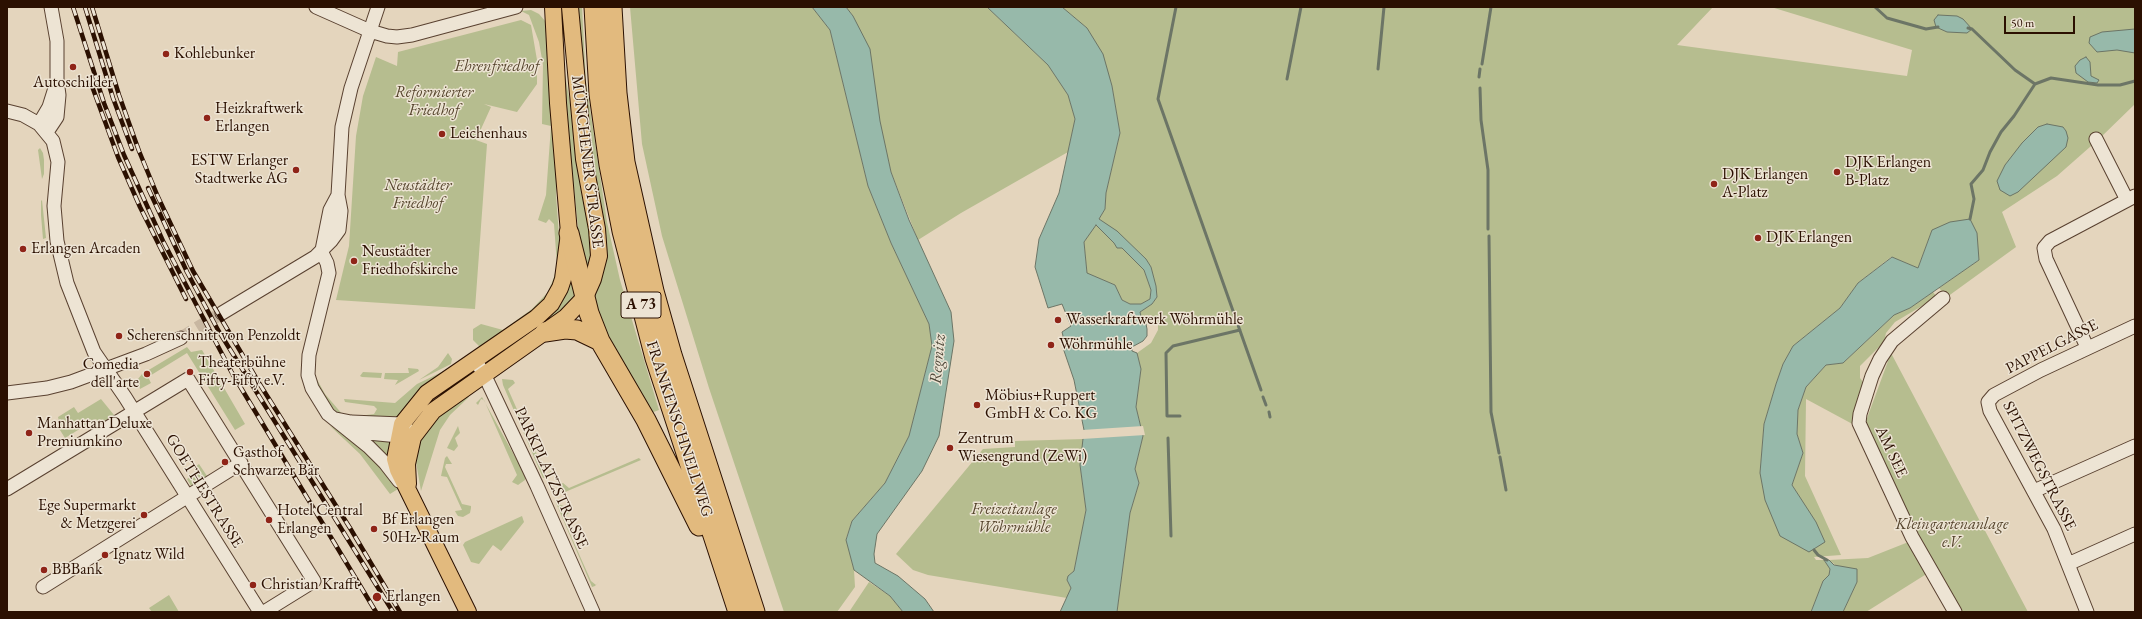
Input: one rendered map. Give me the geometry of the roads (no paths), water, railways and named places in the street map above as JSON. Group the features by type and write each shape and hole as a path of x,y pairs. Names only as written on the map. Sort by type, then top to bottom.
{"highway":[{"name":"FRANKENSCHNELLWEG","path":"594,7 599,94 609,165 622,231 655,358 738,612"},
{"name":"FRANKENSCHNELLWEG","path":"612,7 612,39 616,93 625,162 654,291 755,612"},
{"path":"569,233 585,296 600,341 652,433 696,518 711,557 732,594"},
{"path":"545,332 565,329 577,330 600,341"}],"main road":[{"name":"MÜNCHENER STRASSE","path":"468,612 448,567 411,497 407,478 404,432 427,393 536,318 551,304 563,279 569,233 558,110 553,7"},
{"name":"MÜNCHENER STRASSE","path":"404,432 566,317 585,296 593,279 599,256 597,229 584,159 570,7"}],"street":[{"path":"7,110 23,115 43,128 54,125 58,111 59,95 57,80 57,41 51,7"},
{"path":"316,7 370,31 387,36 412,35 516,7"},
{"path":"222,313 300,267 321,251 339,230 341,211 338,195 342,127 345,110 357,67 378,7"},
{"name":"GOETHESTRASSE","path":"43,128 53,140 57,154 54,222 61,262 93,349 260,612"},
{"path":"2087,347 2046,259 2044,248 2050,241 2131,198 2096,139"},
{"path":"321,251 328,266 328,278 309,355 308,368 310,382 315,396 324,410 385,463 411,497"},
{"name":"AM SEE","path":"1943,298 1892,342 1880,359 1872,376 1860,414 1859,423 1912,537 1955,612"},
{"name":"PAPPELGASSE","path":"1988,402 1994,396 2087,347 2135,326"},
{"path":"7,393 60,385 105,370 181,338"},
{"name":"PARKPLATZSTRASSE","path":"475,360 484,374 537,486 593,612"},
{"path":"7,489 188,379 314,581 264,612"},
{"name":"SPITZWEGSTRASSE","path":"1988,402 1990,411 2054,529 2087,612"},
{"path":"333,418 404,432"},
{"path":"2034,491 2135,446"},
{"path":"43,587 241,463"},
{"path":"2068,564 2135,534"}],"water":[{"name":"Regnitz","path":"812,7 846,7 853,16 870,49 880,121 891,172 909,220 951,312 954,341 939,436 922,471 877,534 874,554 875,563 898,576 925,599 934,612 903,612 890,596 854,570 846,540 852,521 885,483 909,436 932,346 929,324 891,243 868,186 830,30"},
{"path":"987,7 1062,7 1087,28 1103,54 1112,86 1120,133 1106,193 1105,209 1099,219 1117,231 1146,259 1151,267 1156,286 1157,297 1152,304 1140,312 1142,321 1146,324 1147,336 1143,341 1132,347 1132,351 1137,353 1141,369 1136,407 1143,436 1135,469 1139,483 1130,513 1117,612 1060,612 1071,588 1067,580 1068,576 1074,571 1086,510 1080,465 1084,430 1074,380 1061,342 1063,336 1062,332 1071,326 1062,304 1048,308 1035,267 1039,239 1059,193 1075,119 1068,95 1048,65","holes":["1096,225 1117,248 1122,248 1144,270 1151,290 1150,299 1141,304 1130,304 1122,300 1115,285 1087,273 1084,242"]},
{"path":"1938,15 1957,16 1963,19 1972,29 1967,33 1947,32 1936,27 1934,20"},
{"path":"2135,29 2135,53 2117,50 2097,52 2089,43 2090,37 2102,32"},
{"path":"2086,57 2090,62 2091,76 2099,80 2097,83 2088,82 2076,73 2075,66 2080,60"},
{"path":"2047,124 2063,127 2068,138 2066,147 2018,192 2010,196 2000,190 1997,181 2005,165 2022,143 2038,127"},
{"path":"1970,219 1977,233 1979,260 1910,308 1894,315 1843,363 1826,365 1806,387 1798,410 1797,434 1803,453 1792,485 1816,522 1825,542 1809,552 1780,536 1765,500 1760,473 1764,424 1783,364 1793,346 1840,308 1858,283 1892,257 1918,268 1932,230 1950,222"},
{"path":"1824,560 1829,560 1834,565 1857,569 1857,582 1843,612 1811,612 1823,581 1829,575 1830,569"}],"waterway":[{"path":"1176,7 1158,99 1261,390"},
{"path":"1287,79 1301,7"},
{"path":"1378,69 1384,7"},
{"path":"1482,64 1491,7"},
{"path":"1875,7 1887,18 1926,29 1938,27"},
{"path":"1968,28 1972,29 2015,70 2035,84"},
{"path":"1479,77 1480,69"},
{"path":"1970,219 1974,199 1971,184 1983,170 1990,152 2001,132 2014,116 2035,84 2051,78 2098,85 2120,85 2135,81"},
{"path":"1480,88 1481,120 1488,170 1488,229"},
{"path":"1489,236 1491,412 1499,453"},
{"path":"1180,416 1167,416 1166,353 1173,346 1240,330"},
{"path":"1263,397 1266,405"},
{"path":"1269,412 1270,417"},
{"path":"1168,438 1171,536"},
{"path":"1500,457 1506,490"},
{"path":"1814,550 1818,555 1827,560"}],"tunnel":[{"path":"181,338 222,313"}],"railway":[{"path":"73,7 104,103 124,155 163,241 232,373 376,612"},
{"path":"85,7 113,98 132,149"},
{"path":"92,7 119,95 139,151 158,197 193,271 259,383 350,528 400,612"},
{"path":"89,78 118,157 140,207 186,299"},
{"path":"148,188 187,272 218,330 393,612"}],"place":[{"name":"Kohlebunker","path":"166,54"},
{"name":"Autoschilder","path":"73,67"},
{"name":"Heizkraftwerk Erlangen","path":"207,118"},
{"name":"Leichenhaus","path":"442,134"},
{"name":"ESTW Erlanger Stadtwerke AG","path":"296,170"},
{"name":"DJK Erlangen B-Platz","path":"1837,172"},
{"name":"DJK Erlangen A-Platz","path":"1714,184"},
{"name":"DJK Erlangen","path":"1758,238"},
{"name":"Erlangen Arcaden","path":"23,249"},
{"name":"Neustädter Friedhofskirche","path":"354,261"},
{"name":"Wasserkraftwerk Wöhrmühle","path":"1058,320"},
{"name":"Scherenschnitt von Penzoldt","path":"119,336"},
{"name":"Wöhrmühle","path":"1051,345"},
{"name":"Theaterbühne Fifty-Fifty e.V.","path":"190,372"},
{"name":"Comedia dell'arte","path":"147,374"},
{"name":"Möbius+Ruppert GmbH & Co. KG","path":"977,405"},
{"name":"Manhattan Deluxe Premiumkino","path":"29,433"},
{"name":"Zentrum Wiesengrund (ZeWi)","path":"950,448"},
{"name":"Gasthof Schwarzer Bär","path":"225,462"},
{"name":"Ege Supermarkt & Metzgerei","path":"144,515"},
{"name":"Hotel Central Erlangen","path":"269,520"},
{"name":"Bf Erlangen 50Hz-Raum","path":"374,529"},
{"name":"Ignatz Wild","path":"105,555"},
{"name":"BBBank","path":"44,570"},
{"name":"Christian Krafft","path":"253,585"},
{"name":"Erlangen","path":"377,597"}],"park label":[{"name":"Ehrenfriedhof","path":"497,67"},
{"name":"Reformierter Friedhof","path":"434,102"},
{"name":"Neustädter Friedhof","path":"418,195"},
{"name":"Freizeitanlage Wöhrmühle","path":"1014,519"},
{"name":"Kleingartenanlage e.V.","path":"1952,534"}]}
